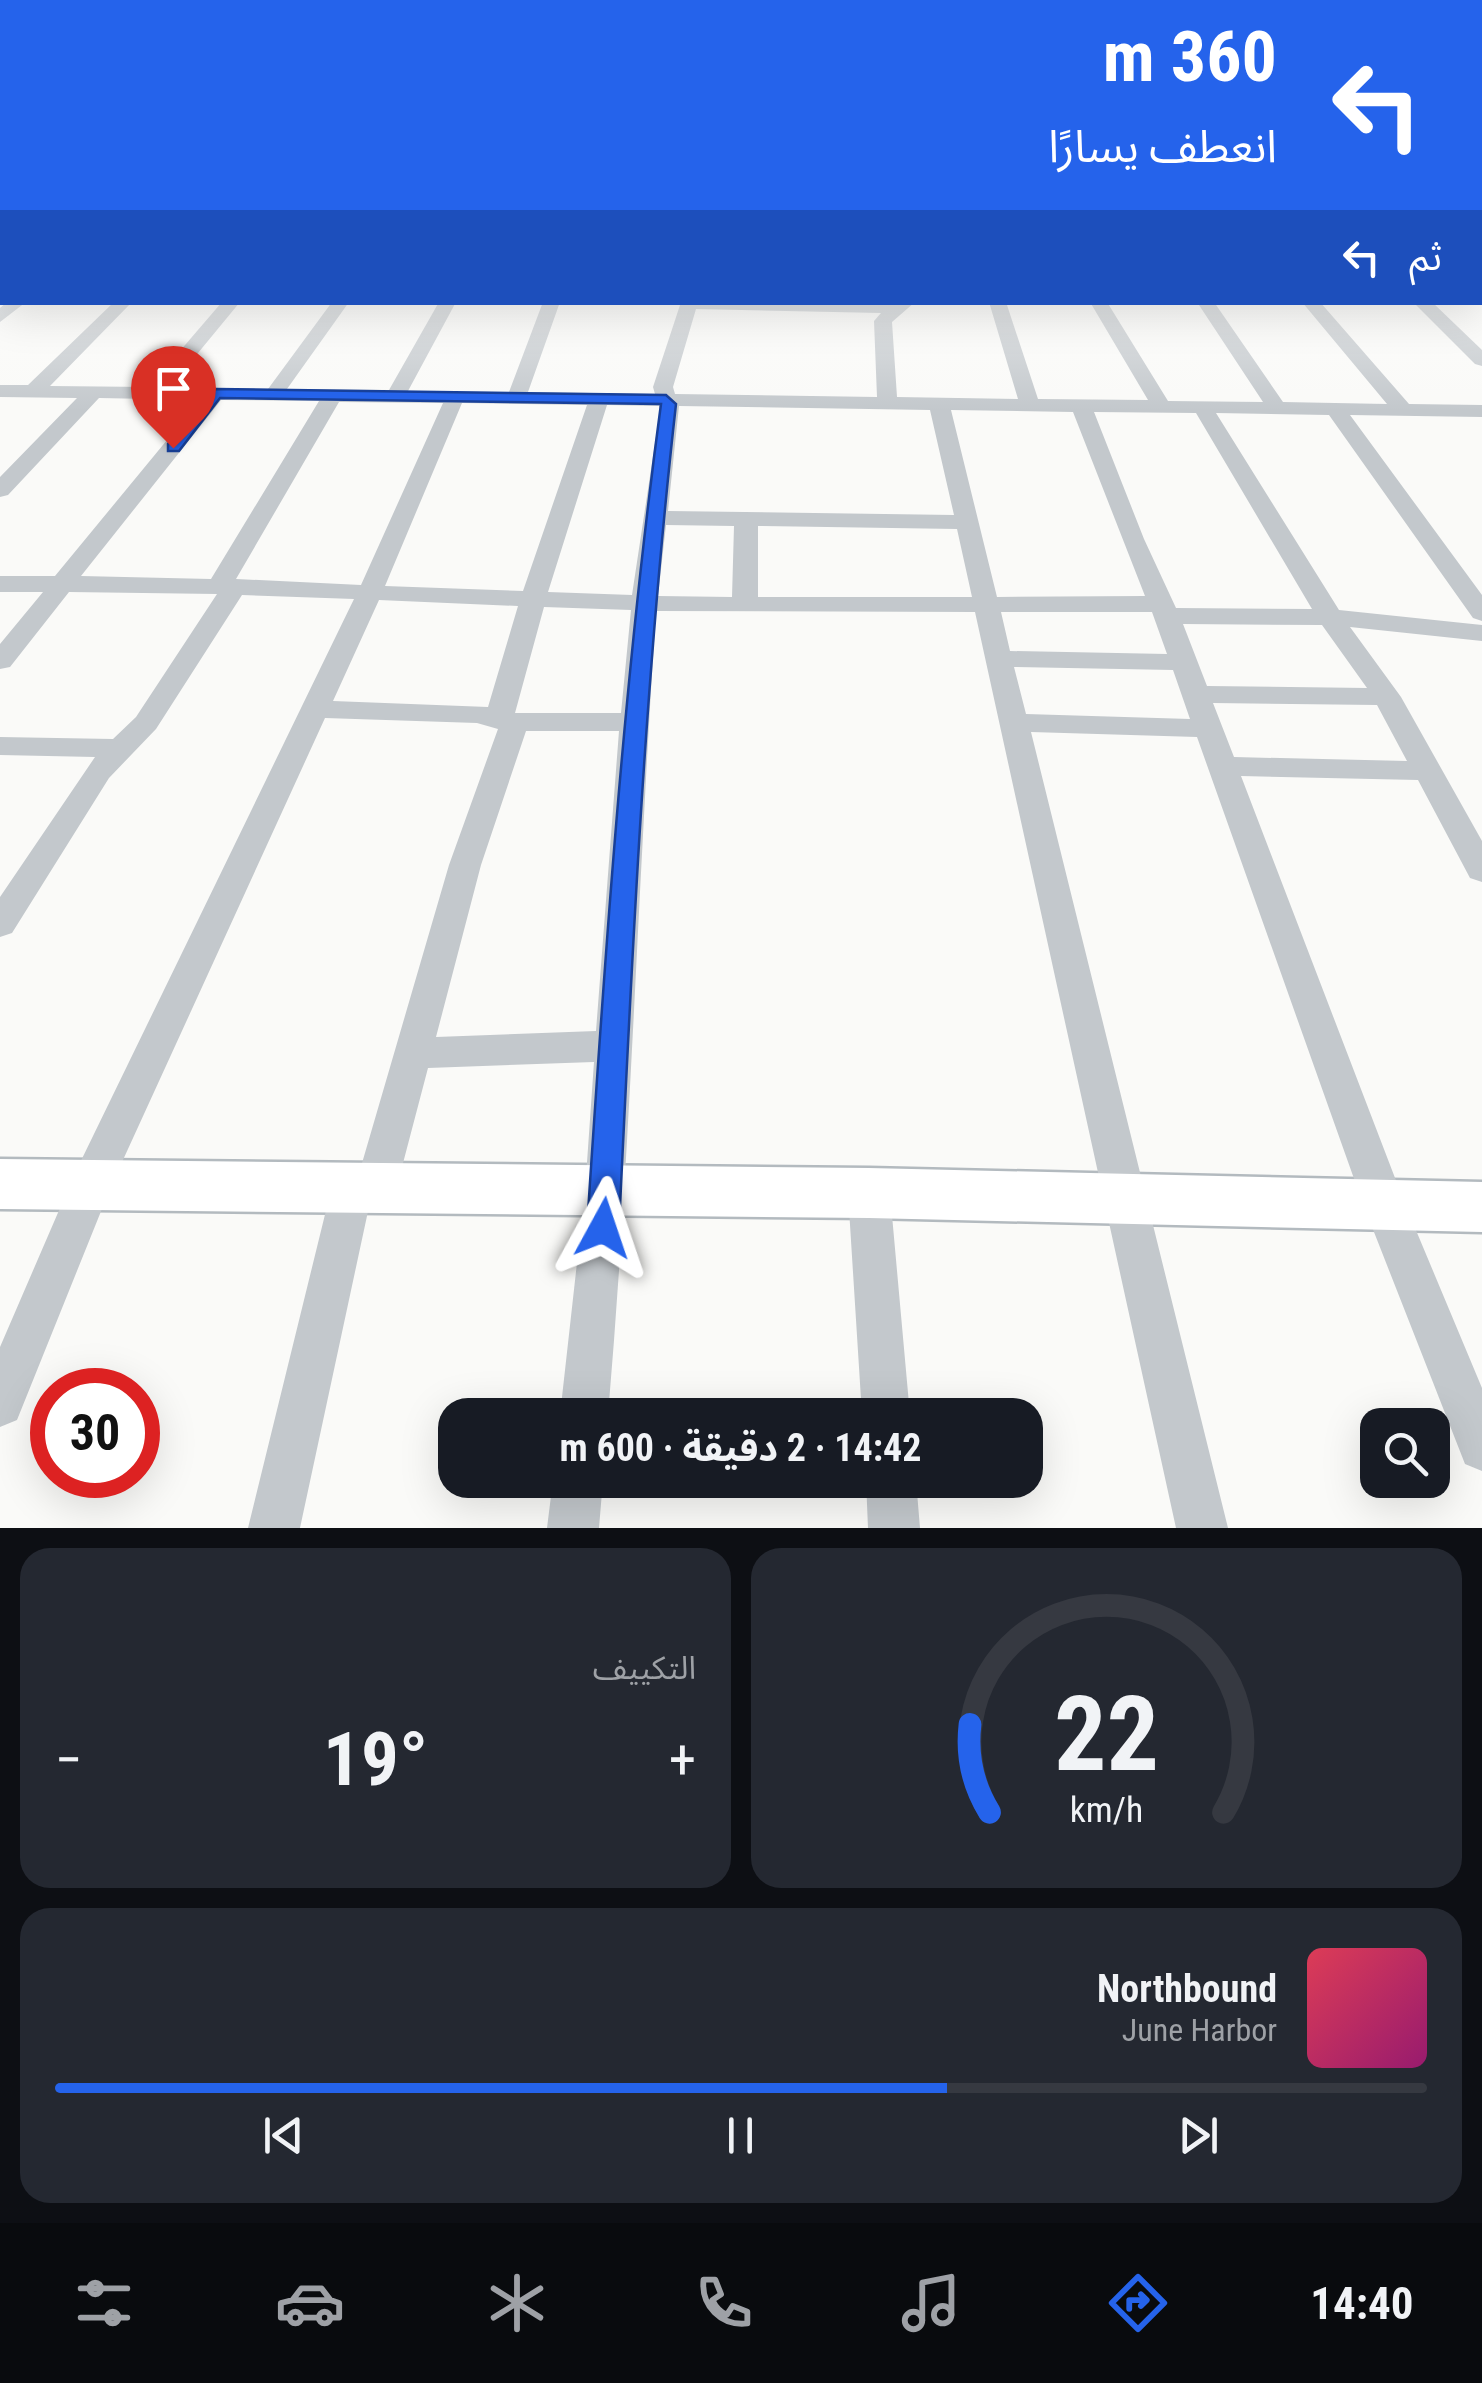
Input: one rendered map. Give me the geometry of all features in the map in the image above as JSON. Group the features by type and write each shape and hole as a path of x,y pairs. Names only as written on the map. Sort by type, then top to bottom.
{"street":[{"path":"34,391 121,305"},
{"path":"155,393 229,305"},
{"path":"272,395 338,305"},
{"path":"396,395 446,305"},
{"path":"516,396 551,305"},
{"path":"586,1398 606,1191 644,603 670,410 663,387 689,305"},
{"path":"887,402 884,321 902,305"},
{"path":"999,305 1029,404"},
{"path":"1100,305 1160,406"},
{"path":"1207,305 1278,408"},
{"path":"1313,305 1403,410"},
{"path":"1424,305 1482,360"},
{"path":"0,391 1472,411 1482,435"},
{"path":"0,490 94,392"},
{"path":"4,650 66,584 216,394"},
{"path":"0,924 98,770 146,723 333,395"},
{"path":"0,1403 91,1184 369,594 456,395"},
{"path":"274,1528 364,1186 413,1052 507,721 534,599 599,399"},
{"path":"939,402 1202,1528"},
{"path":"1081,405 1223,766 1384,1204 1482,1447"},
{"path":"1202,407 1330,617 1387,696 1482,870"},
{"path":"1335,409 1482,613"},
{"path":"655,518 967,522"},
{"path":"745,605 746,519"},
{"path":"0,584 227,586 745,605 987,603 1330,617 1482,633"},
{"path":"999,659 1182,662"},
{"path":"1195,694 1387,696"},
{"path":"312,709 477,714 507,721 634,722"},
{"path":"1015,723 1208,728"},
{"path":"0,746 122,748"},
{"path":"1223,766 1428,771"},
{"path":"413,1052 614,1046"},
{"path":"0,1184 869,1193 1482,1207"},
{"path":"869,1193 885,1398"},
{"path":"573,1528 576,1498"},
{"path":"892,1498 894,1528"}],"route":[{"path":"173,448 216,394 666,400 670,410 644,603 626,832 603,1228"}]}
